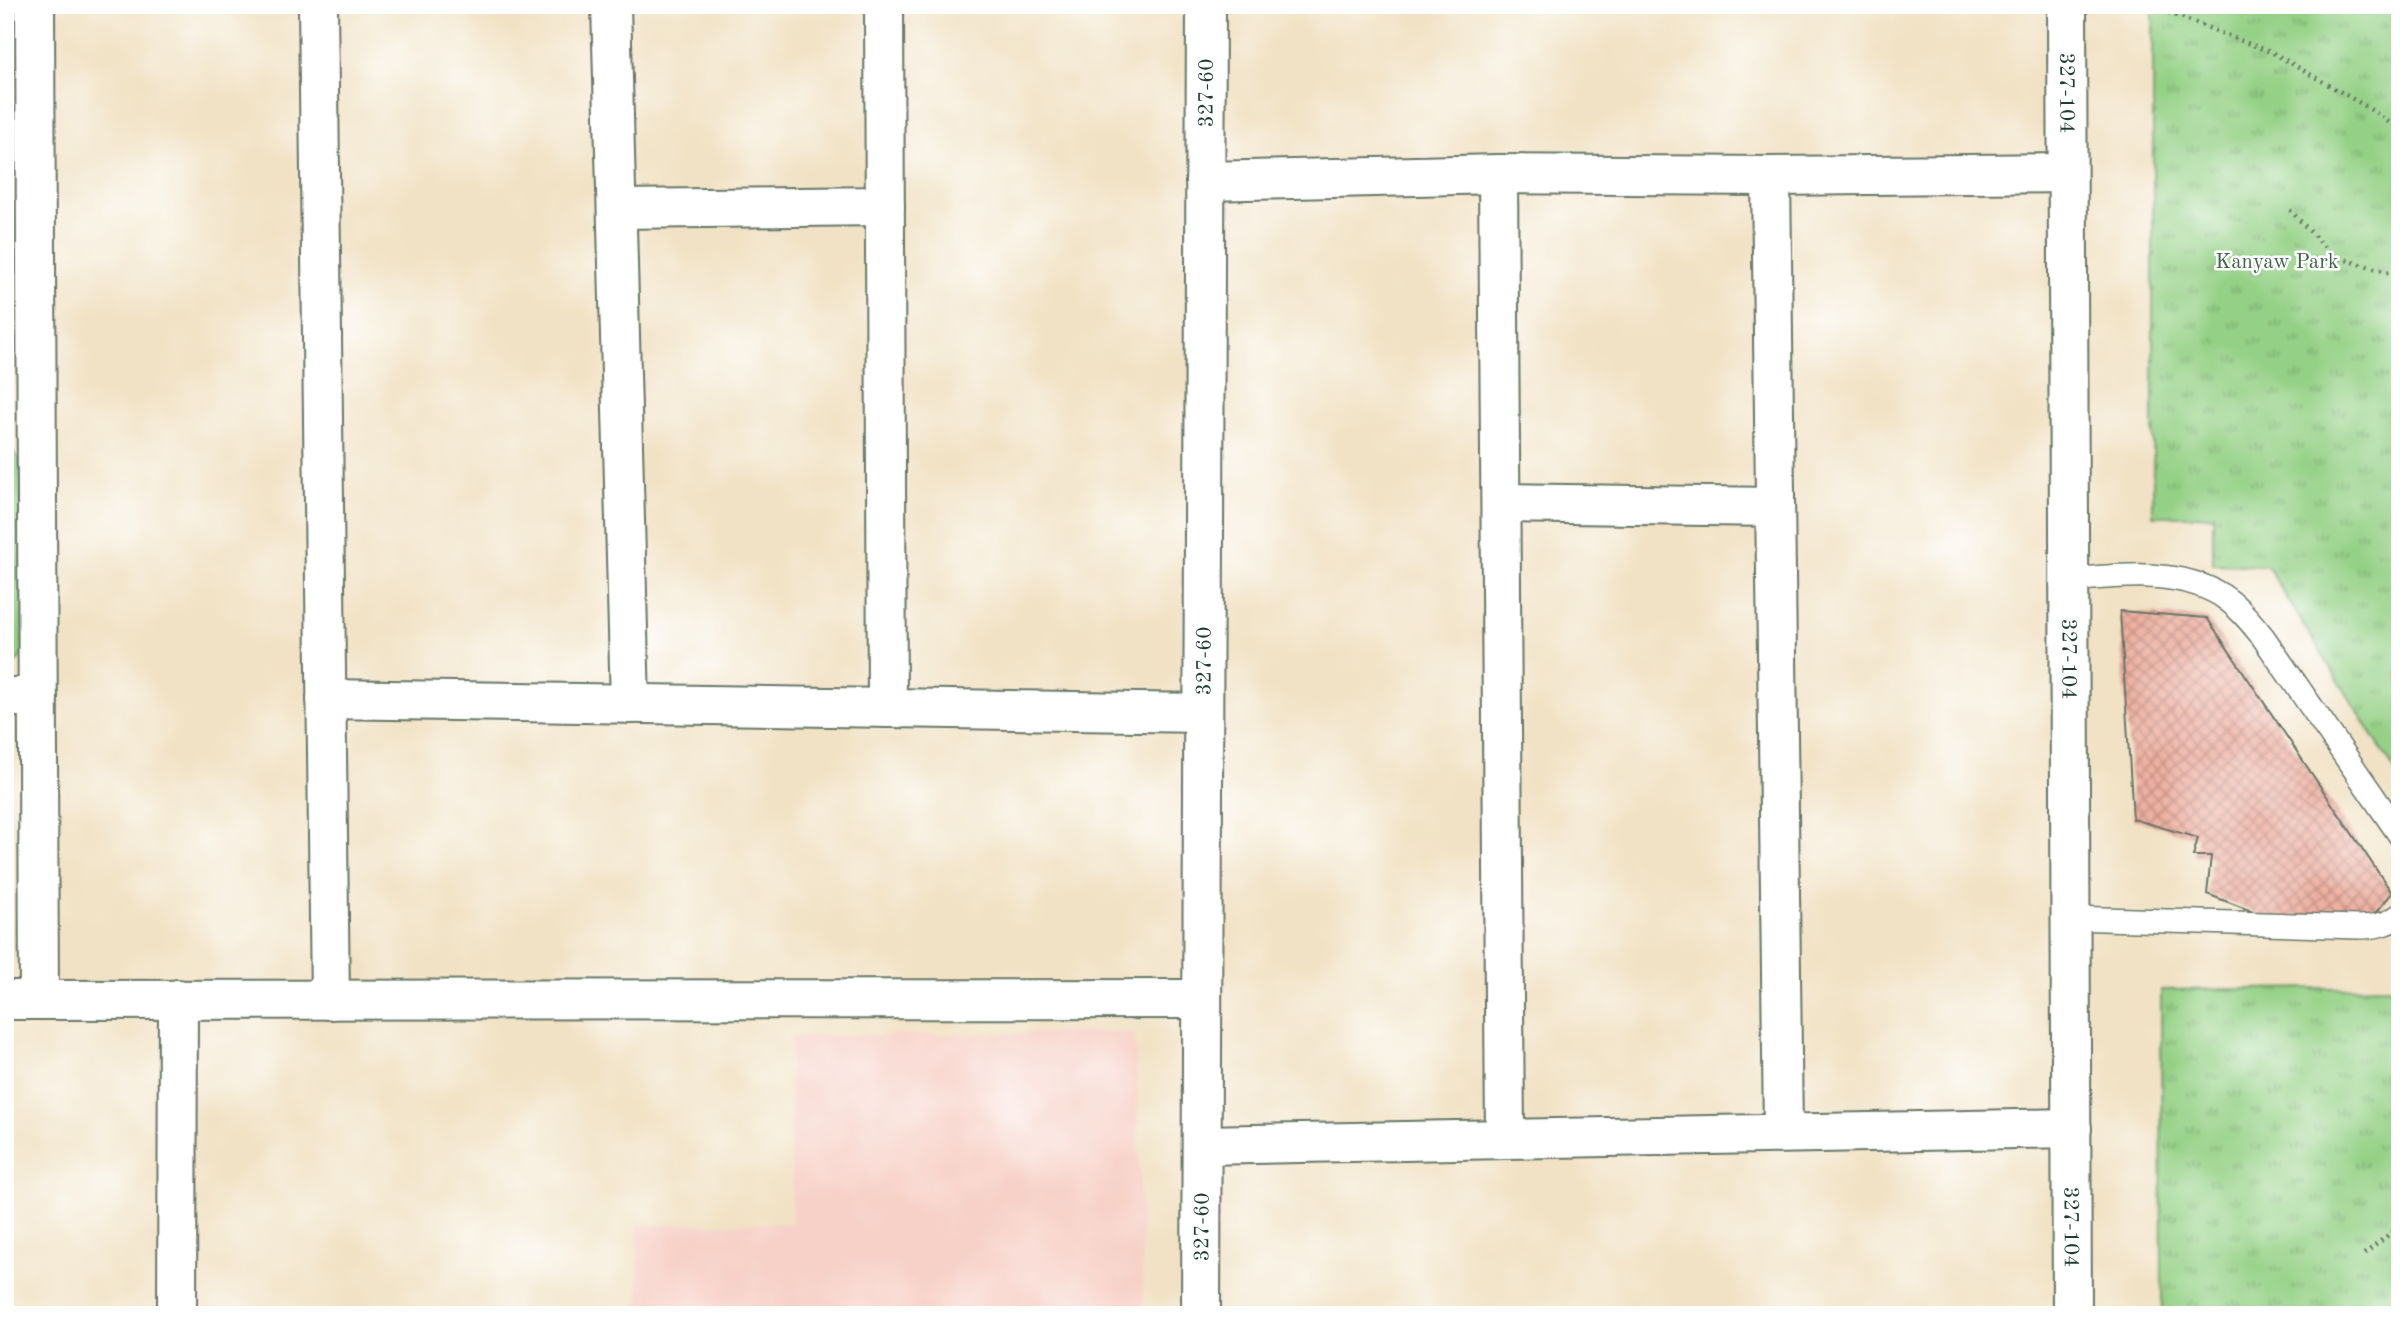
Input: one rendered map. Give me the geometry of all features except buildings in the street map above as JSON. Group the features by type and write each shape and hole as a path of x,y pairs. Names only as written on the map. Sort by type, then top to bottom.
{"street":[{"path":"35,5 21,431 22,1000 1202,999"},
{"path":"318,5 330,1000"},
{"path":"611,5 630,704"},
{"path":"884,5 887,708"},
{"name":"327-60","path":"1200,1315 1206,5"},
{"name":"327-104","path":"2067,5 2072,1315"},
{"path":"1205,181 1498,174 1771,176 2066,173"},
{"path":"1498,174 1505,1139"},
{"path":"1771,176 1783,1133"},
{"path":"617,209 885,206"},
{"path":"1501,503 1775,507"},
{"path":"326,699 1203,713"},
{"path":"177,1315 178,999"},
{"path":"1202,1145 2072,1128"}],"lane":[{"path":"2070,580 2161,577 2192,582 2220,594 2244,613 2263,637 2400,835"},
{"path":"2071,918 2375,927 2400,915"}],"path":[{"path":"2149,5 2273,53 2367,107 2400,130"},
{"path":"2290,210 2333,256 2400,276"},
{"path":"2364,1254 2400,1226"}],"shaded area":[{"path":"1135,1032 1144,1315 639,1315 638,1225 792,1223 790,1036"}],"green space":[{"name":"Kanyaw Park","path":"2153,5 2400,5 2400,779 2267,566 2213,564 2213,516 2153,516"},
{"path":"5,448 20,459 23,655 13,665 5,666"},
{"path":"2400,987 2400,1315 2162,1315 2161,990"}]}
